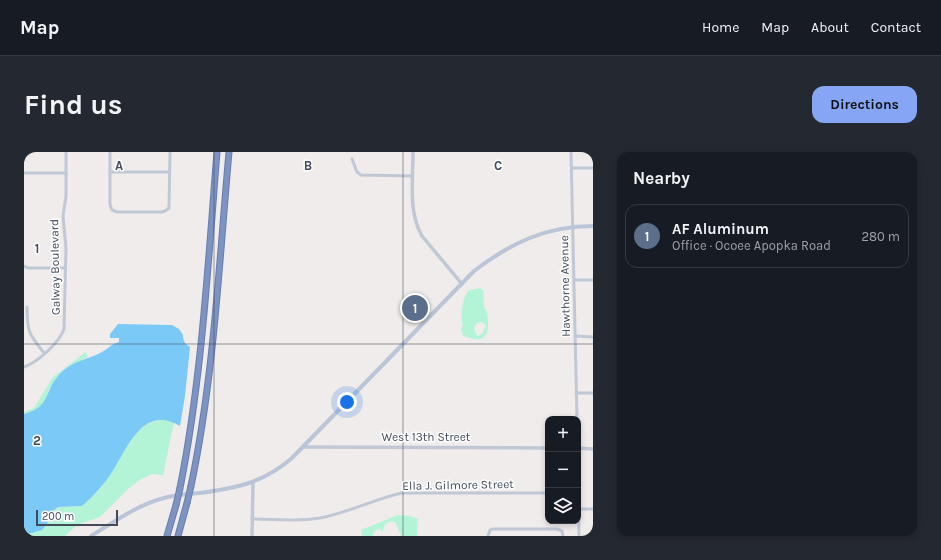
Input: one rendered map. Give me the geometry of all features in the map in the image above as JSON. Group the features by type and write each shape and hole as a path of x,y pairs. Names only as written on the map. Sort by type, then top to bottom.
{"highway":[{"path":"167,536 180,488 190,438 196,390 217,152"},
{"path":"178,536 191,486 204,419 210,373 228,152"}],"main road":[{"path":"91,536 133,511 155,501 174,496 232,489 252,483 271,474 283,466 304,447 474,271 495,255 516,243 542,233 573,226 593,226"}],"street":[{"name":"Galway Boulevard","path":"24,367 31,364 56,343 62,336 64,329 66,248 63,216 66,196 66,152"},
{"path":"110,152 110,205 112,210 117,212 154,212 166,211 169,208 170,152"},
{"path":"413,152 413,208 418,228 422,236 462,284"},
{"name":"Hawthorne Avenue","path":"571,152 577,416"},
{"path":"352,159 357,172 361,175 413,176"},
{"path":"572,168 593,168"},
{"path":"110,172 169,172"},
{"path":"24,173 66,173"},
{"path":"24,266 28,268 65,268"},
{"path":"574,280 593,280"},
{"path":"26,307 28,332 44,353"},
{"path":"575,336 593,337"},
{"path":"576,392 593,393"},
{"name":"West 13th Street","path":"304,447 545,448"},
{"path":"581,448 593,449"},
{"path":"252,483 252,536"},
{"name":"Ella J. Gilmore Street","path":"252,519 306,520 320,518 388,496 402,493 545,493"},
{"path":"581,509 593,509"},
{"path":"579,524 579,536"},
{"path":"488,536 492,528 557,529 562,531 563,536"}],"green space":[{"path":"480,288 484,291 484,305 487,312 488,323 486,335 480,339 474,339 463,336 461,328 463,326 463,301 467,292","holes":["482,322 486,326 482,334 478,336 474,327 477,323"]},
{"path":"86,352 88,357 49,388 47,398 41,407 24,414 24,412 34,408 53,377"},
{"path":"159,420 170,420 174,422 163,475 152,474 141,479 128,489 100,517 77,525 65,536 24,536 47,524 53,511 59,507 82,506 101,488 135,434 146,424"},
{"path":"398,515 410,516 418,519 417,536 401,536 396,523 389,522 385,525 383,532 378,529 374,532 373,536 362,536 361,530"}],"water":[{"path":"118,324 172,325 179,329 183,335 183,339 190,347 180,426 167,421 156,420 146,424 138,431 106,481 82,506 58,507 53,511 47,524 42,530 24,535 24,414 33,411 43,403 54,381 64,370 73,364 100,353 119,342 119,338 110,338 110,334"}],"place":[{"name":"AF Aluminum","path":"415,308"}]}
